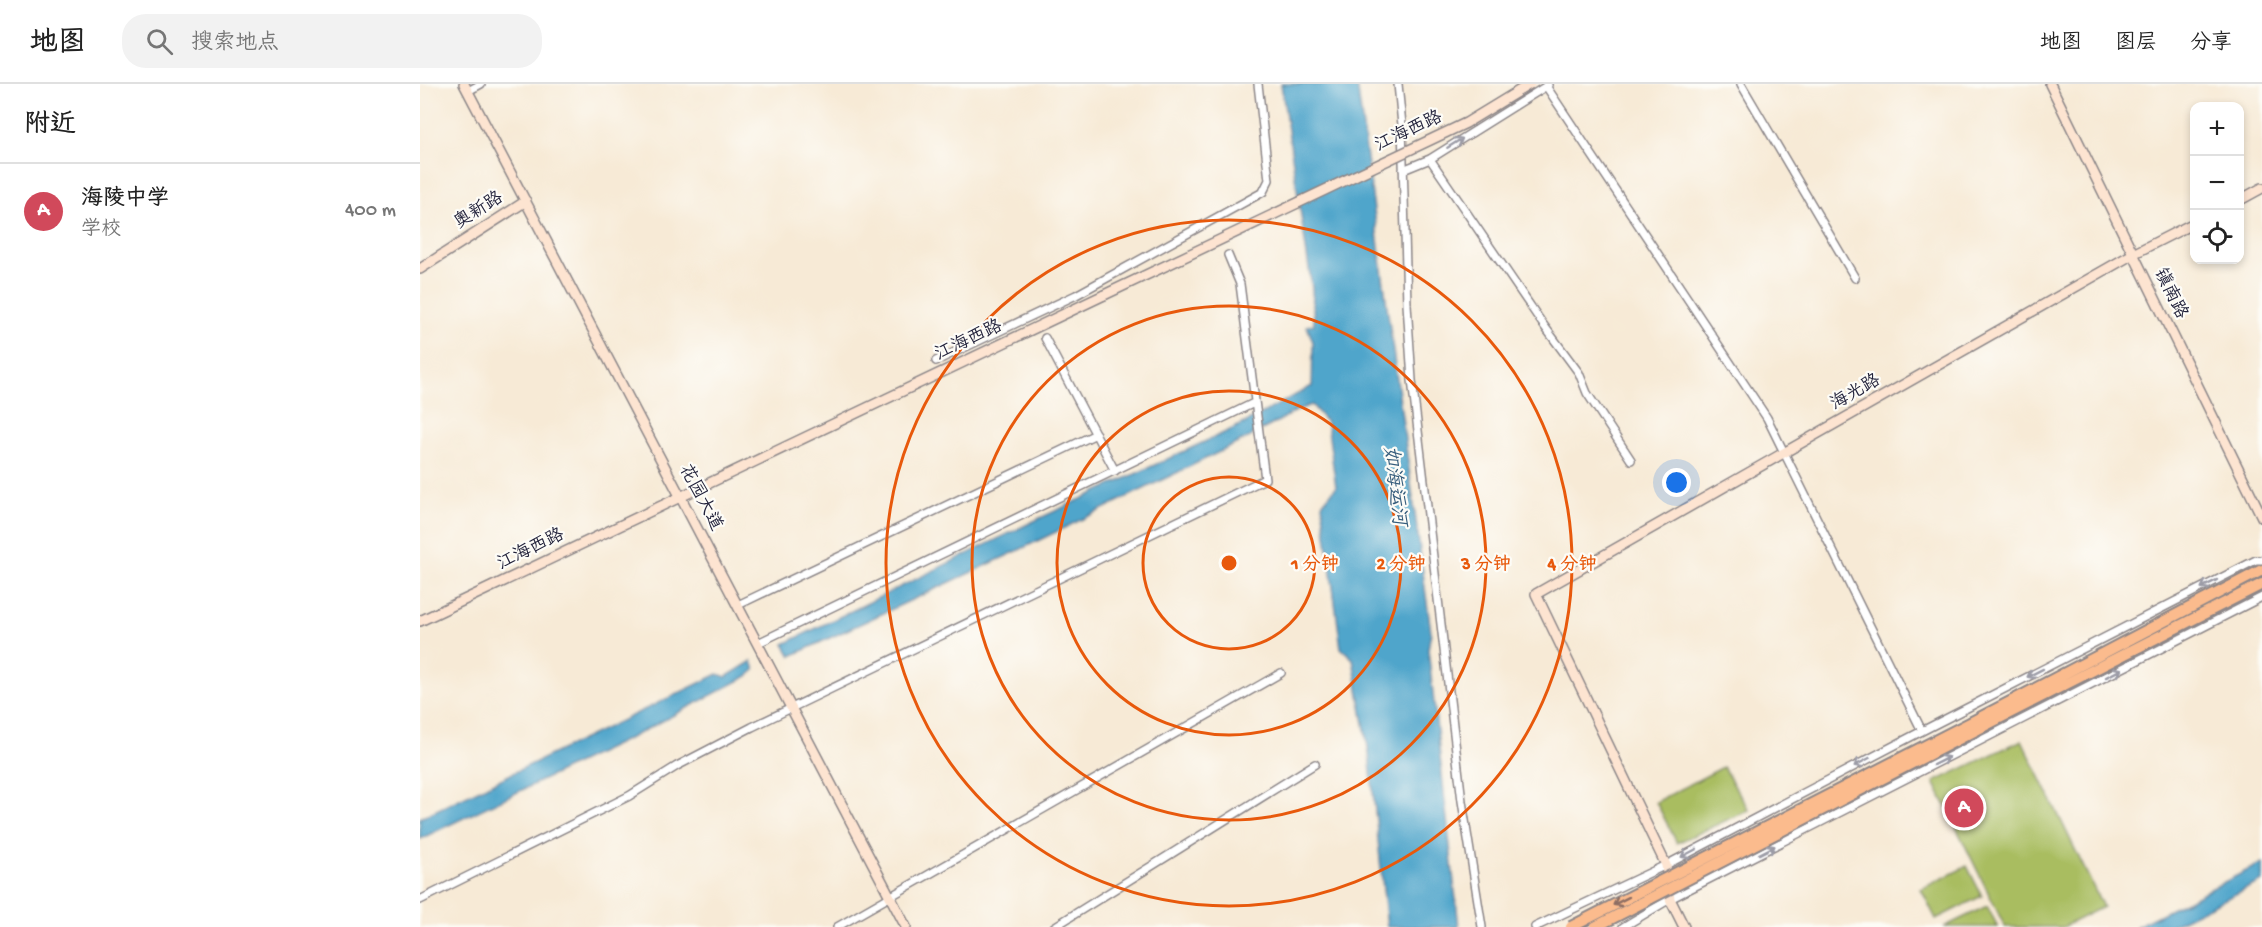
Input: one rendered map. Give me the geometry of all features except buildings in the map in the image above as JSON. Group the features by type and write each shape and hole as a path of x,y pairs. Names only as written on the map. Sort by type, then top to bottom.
{"main road":[{"path":"1595,927 2262,570"},
{"path":"1571,927 2262,584"}],"street":[{"path":"466,87 481,84"},
{"path":"936,362 1076,295 1263,192 1269,180 1258,84"},
{"path":"1398,84 1412,380 1462,801 1482,927"},
{"name":"江海西路","path":"420,621 1466,123 1530,84"},
{"path":"1741,84 1856,278"},
{"name":"镇南路","path":"2050,84 2262,517"},
{"path":"1403,170 1430,159 1548,85 1760,409 1785,452 1922,731"},
{"name":"花园大道","path":"466,87 906,927"},
{"path":"1430,159 1579,373 1587,393 1631,460"},
{"path":"2244,198 2262,188"},
{"name":"奥新路","path":"420,269 526,201"},
{"name":"海光路","path":"1666,865 1536,594 2133,254 2190,225"},
{"path":"420,900 629,796 677,766 792,708 1265,479 1240,284 1228,255"},
{"path":"1046,338 1115,471"},
{"path":"758,643 1254,403"},
{"path":"738,605 1096,434"},
{"path":"1535,927 1666,865 1922,731 2245,566 2262,560"},
{"path":"1623,927 1670,899 2262,597"},
{"path":"837,927 1281,673"},
{"path":"1053,927 1315,764"},
{"path":"1666,865 1670,899 1684,927"}],"green space":[{"path":"2022,740 2103,907 2063,927 2005,927 1934,782"},
{"path":"1723,767 1749,810 1677,843 1656,802"},
{"path":"1967,866 1982,896 1936,919 1921,889"},
{"path":"1987,906 1998,927 1944,927"}],"water":[{"name":"如海运河","path":"1281,84 1357,84 1431,632 1428,649 1459,927 1387,927 1369,753 1353,659 1341,648 1322,504 1336,487 1327,423 1312,405 1015,552 791,656 784,644 1038,519 1243,424 1312,386 1313,342 1307,326 1314,324 1312,288"},
{"path":"752,661 755,670 748,676 632,737 420,839 420,818 718,674 726,677"},
{"path":"2262,863 2262,881 2168,927 2135,927"}],"place":[{"name":"海陵中学","path":"1964,808"}]}
